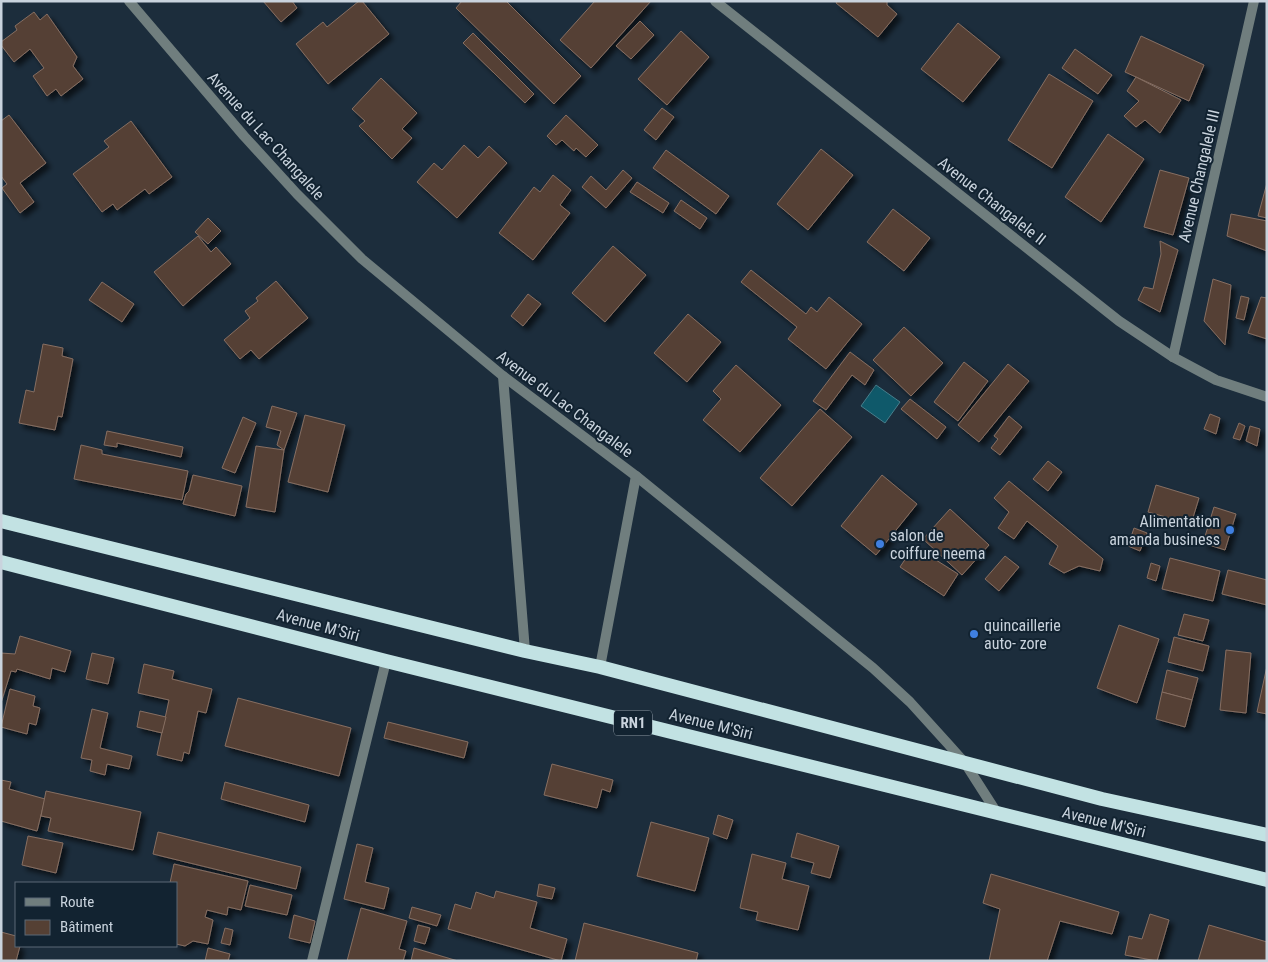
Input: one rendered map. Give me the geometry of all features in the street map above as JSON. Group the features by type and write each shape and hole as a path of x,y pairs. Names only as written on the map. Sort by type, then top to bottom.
{"highway":[{"name":"Avenue M'Siri","path":"1,521 525,651 600,667 1102,799 1267,835"},
{"name":"Avenue M'Siri","path":"1,562 386,661 1267,880"}],"street":[{"name":"Avenue du Lac Changalele","path":"129,1 296,194 362,259 503,376 636,476 873,668 910,702 965,763 997,813"},
{"name":"Avenue Changalele II","path":"715,1 1120,321 1173,357 1216,380 1267,397"},
{"name":"Avenue Changalele III","path":"1173,357 1254,1"},
{"path":"503,376 525,651"},
{"path":"600,667 636,476"},
{"path":"312,961 386,661"}],"water":[{"path":"876,385 900,402 885,423 861,406"}],"building":[{"path":"263,1 292,1 297,8 281,22"},
{"path":"359,1 362,1 389,34 328,84 296,44 323,22 327,27"},
{"path":"462,1 506,1 581,76 554,104 456,8"},
{"path":"595,1 651,1 591,68 560,40"},
{"path":"837,1 887,1 887,5 897,14 878,37 836,3"},
{"path":"34,12 40,20 47,14 77,57 73,66 83,79 61,96 56,89 47,96 33,76 44,68 30,49 14,62 1,45 1,42 17,30 15,26"},
{"path":"640,21 654,35 631,59 616,46"},
{"path":"958,23 1000,57 963,102 921,69"},
{"path":"681,31 709,57 667,105 638,79"},
{"path":"473,33 534,94 525,103 463,43"},
{"path":"1141,36 1204,65 1189,101 1125,72"},
{"path":"1075,49 1112,75 1098,94 1062,68"},
{"path":"1049,74 1093,101 1052,168 1008,140"},
{"path":"1136,77 1181,100 1160,133 1145,120 1136,127 1124,116 1139,101 1127,91"},
{"path":"381,78 417,113 402,129 412,138 392,159 359,126 365,121 352,109"},
{"path":"662,108 674,117 656,140 644,130"},
{"path":"9,115 46,163 20,183 34,202 20,213 2,188 7,184 1,176 1,121"},
{"path":"566,115 598,145 586,157 576,148 574,151 562,140 556,145 547,136"},
{"path":"131,121 172,177 149,194 145,189 117,210 113,204 102,212 73,174 109,147 104,141"},
{"path":"1108,134 1144,159 1101,222 1065,197"},
{"path":"464,145 478,158 489,146 507,163 457,218 417,182 434,163 442,170"},
{"path":"821,149 853,175 808,230 777,204"},
{"path":"666,150 729,196 716,214 653,168"},
{"path":"623,170 632,178 606,208 582,187 591,176 606,190"},
{"path":"1160,170 1189,178 1173,235 1144,227"},
{"path":"553,175 571,190 560,205 570,213 533,260 499,233 534,187 540,192"},
{"path":"637,182 669,203 663,213 630,192"},
{"path":"1267,183 1267,218 1258,216"},
{"path":"681,200 707,218 700,229 674,211"},
{"path":"893,209 930,238 904,271 867,242"},
{"path":"1231,214 1267,221 1267,251 1227,236"},
{"path":"208,218 221,231 208,244 195,232"},
{"path":"198,236 211,252 216,247 231,264 183,306 154,272"},
{"path":"1160,241 1178,250 1160,312 1138,300 1144,287 1153,289 1161,254"},
{"path":"613,246 646,275 605,322 572,293"},
{"path":"751,270 806,314 811,307 817,312 829,297 862,324 826,369 788,339 797,327 741,282"},
{"path":"1213,279 1231,285 1225,345 1204,321"},
{"path":"276,281 308,318 259,359 251,350 240,359 224,340 250,318 245,311 258,301 256,298"},
{"path":"102,282 134,304 122,322 89,300"},
{"path":"528,294 541,304 523,326 511,316"},
{"path":"1241,296 1249,298 1244,320 1236,318"},
{"path":"1261,297 1267,298 1267,339 1248,333"},
{"path":"688,314 721,342 687,382 654,353"},
{"path":"904,327 943,363 911,396 873,360"},
{"path":"43,344 63,348 62,356 73,359 62,417 58,416 55,430 19,423 26,390 34,392"},
{"path":"850,352 874,370 865,385 852,375 826,410 813,401"},
{"path":"964,362 988,381 958,421 934,402"},
{"path":"1008,364 1029,381 979,442 958,425"},
{"path":"736,365 781,405 740,452 703,420 721,399 713,391"},
{"path":"910,399 946,427 937,439 901,409"},
{"path":"272,406 297,413 284,450 277,445 281,431 266,427"},
{"path":"820,409 852,437 792,506 760,478"},
{"path":"1210,414 1220,418 1216,434 1204,429"},
{"path":"305,415 345,425 328,492 288,482"},
{"path":"1009,416 1022,427 1000,455 991,448 998,439 994,436"},
{"path":"243,417 256,423 235,473 222,468"},
{"path":"1239,423 1245,426 1240,440 1233,438"},
{"path":"1250,426 1260,429 1257,446 1246,441"},
{"path":"107,431 183,447 181,457 117,443 117,447 104,445"},
{"path":"81,445 102,450 102,454 188,471 182,500 74,479"},
{"path":"256,446 284,450 275,512 246,507"},
{"path":"1048,461 1062,472 1048,491 1033,479"},
{"path":"193,475 242,486 235,516 183,504"},
{"path":"882,475 917,504 876,555 841,526"},
{"path":"1009,481 1103,559 1100,571 1079,566 1064,573 1049,564 1058,546 1027,521 1014,539 998,528 1009,512 994,498"},
{"path":"1156,485 1199,498 1191,524 1148,512"},
{"path":"1214,507 1236,514 1225,550 1203,543"},
{"path":"950,509 989,545 962,575 923,539"},
{"path":"1134,528 1147,533 1140,551 1128,546"},
{"path":"914,546 958,574 944,596 900,567"},
{"path":"1005,556 1019,567 999,591 985,579"},
{"path":"1170,558 1220,571 1213,601 1162,589"},
{"path":"1151,563 1160,566 1156,581 1147,578"},
{"path":"1228,570 1267,580 1267,605 1222,594"},
{"path":"1184,614 1209,620 1203,641 1178,635"},
{"path":"1119,625 1159,639 1137,703 1097,688"},
{"path":"20,636 71,651 65,672 52,668 50,679 17,669 16,672 11,671 1,703 1,653 15,654"},
{"path":"1174,637 1209,646 1203,671 1168,662"},
{"path":"1226,650 1251,653 1246,713 1220,710"},
{"path":"92,653 114,658 108,684 86,679"},
{"path":"144,664 174,671 172,679 212,689 206,713 198,711 189,754 184,752 182,761 157,755 169,700 138,693"},
{"path":"1267,666 1267,714 1257,712"},
{"path":"1167,670 1198,678 1192,700 1162,692"},
{"path":"10,689 35,696 33,706 40,708 36,725 29,723 27,734 1,727"},
{"path":"1162,692 1192,700 1185,727 1156,719"},
{"path":"238,698 351,728 339,776 225,746"},
{"path":"92,709 108,713 100,748 132,756 129,769 107,764 105,775 90,771 92,760 81,758"},
{"path":"140,711 166,717 162,733 137,727"},
{"path":"388,722 468,742 464,758 384,738"},
{"path":"552,764 613,780 610,792 602,789 597,808 544,795"},
{"path":"1,780 11,782 9,789 45,799 37,831 1,821"},
{"path":"225,782 309,805 305,822 221,799"},
{"path":"46,791 141,812 133,850 48,831 51,818 41,816"},
{"path":"718,815 733,820 727,839 713,834"},
{"path":"651,822 709,838 695,891 637,876"},
{"path":"158,832 301,867 296,889 153,854"},
{"path":"797,833 839,846 830,878 811,873 814,863 791,857"},
{"path":"28,836 63,843 56,873 22,865"},
{"path":"357,844 373,848 365,882 389,888 384,909 344,899"},
{"path":"752,854 786,863 782,879 809,886 798,930 756,920 758,912 740,908"},
{"path":"174,864 248,881 241,910 228,907 227,915 207,910 205,917 213,920 208,944 193,941 185,946 178,944 178,882 170,882"},
{"path":"991,874 1119,912 1112,934 1060,921 1047,961 989,961 1000,909 983,903"},
{"path":"539,884 555,888 552,899 537,896"},
{"path":"250,885 292,895 287,915 245,906"},
{"path":"496,891 537,902 530,928 567,939 561,961 448,929 455,904 471,909 476,892 494,898"},
{"path":"412,907 441,915 437,926 409,918"},
{"path":"361,908 407,921 399,949 406,951 403,961 347,961"},
{"path":"1150,914 1169,920 1157,961 1125,955 1129,936 1142,939"},
{"path":"294,915 315,921 310,943 289,938"},
{"path":"584,923 698,953 696,961 575,961"},
{"path":"418,925 430,928 425,944 414,941"},
{"path":"1209,925 1267,942 1267,961 1198,961"},
{"path":"225,928 233,930 230,945 221,943"},
{"path":"1,932 15,936 15,947 20,947 16,961 1,961"},
{"path":"208,948 230,954 228,961 205,961"},
{"path":"414,948 458,961 411,961"}],"place":[{"name":"Alimentation amanda business","path":"1230,530"},
{"name":"salon de coiffure neema","path":"880,544"},
{"name":"quincaillerie auto- zore","path":"974,634"}]}
